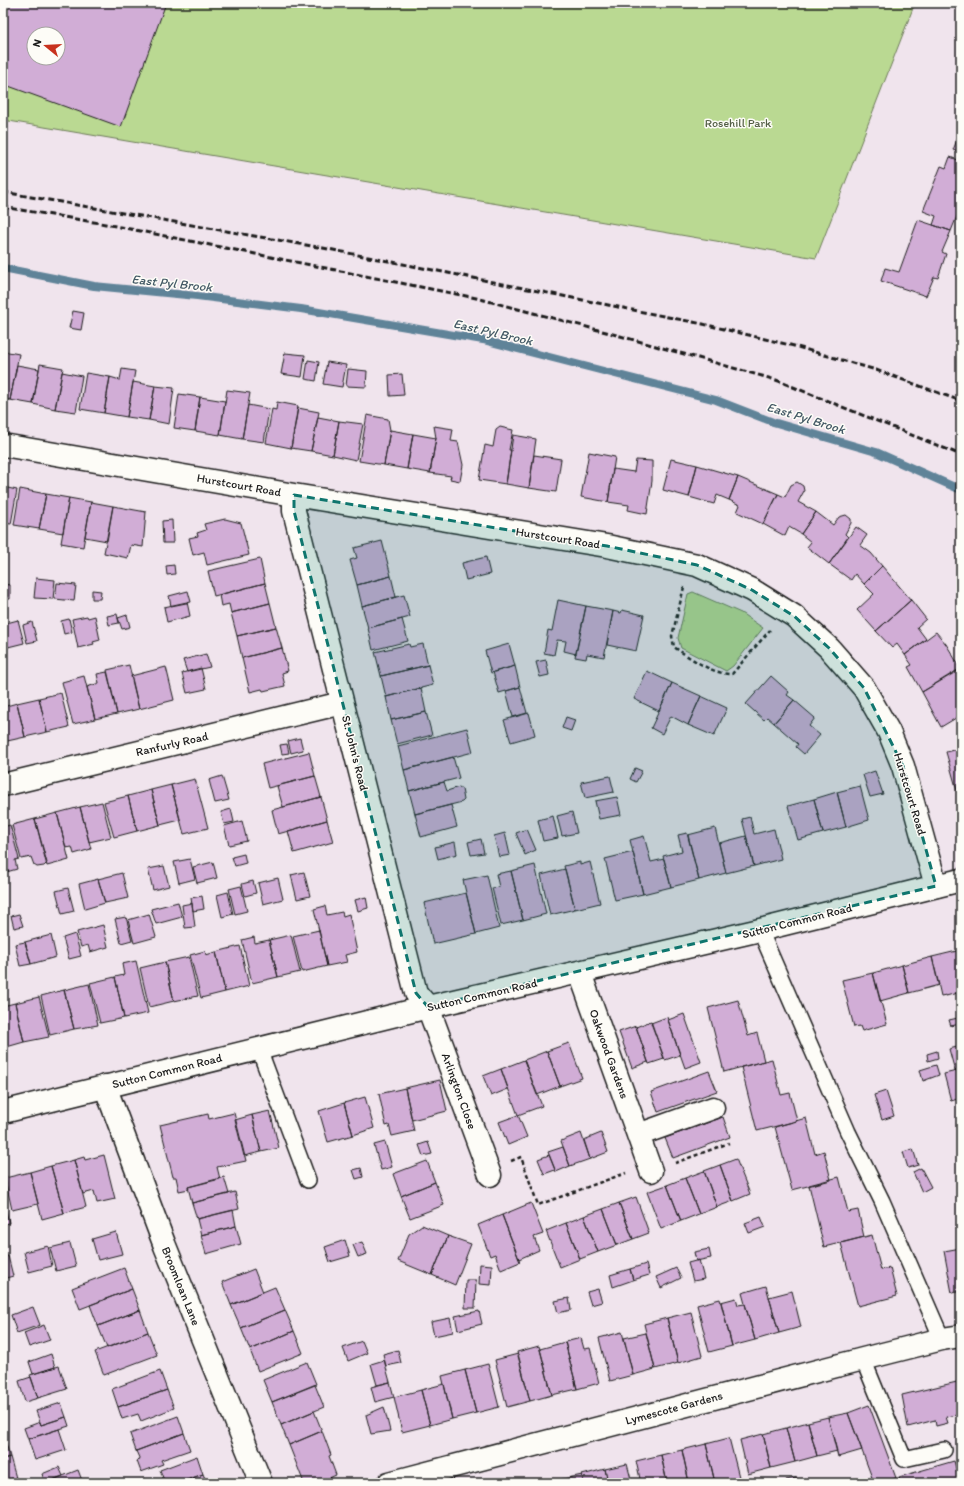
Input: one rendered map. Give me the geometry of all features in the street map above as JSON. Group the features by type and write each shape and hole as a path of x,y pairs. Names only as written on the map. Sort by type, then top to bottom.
{"street":[{"name":"Hurstcourt Road","path":"3,445 294,495 607,546 697,565 752,590 794,616 829,648 864,688 888,732 903,766 936,886"},
{"name":"St. John's Road","path":"294,495 294,511 416,993 428,1007"},
{"name":"Ranfurly Road","path":"3,785 342,703"},
{"name":"Sutton Common Road","path":"3,1112 428,1007 580,973 961,880"},
{"name":"Oakwood Gardens","path":"580,973 651,1171"},
{"name":"Arlington Close","path":"428,1007 489,1172"},
{"name":"Broomloan Lane","path":"105,1086 165,1246 261,1483"},
{"path":"638,1135 713,1108"},
{"name":"Lymescote Gardens","path":"389,1483 863,1359 952,1338"}],"lane":[{"path":"760,930 845,1125 952,1338"},
{"path":"258,1049 308,1180"},
{"path":"863,1359 904,1459 944,1450"}],"path":[{"path":"684,562 684,591 672,636 674,647 691,658 724,674 732,674 786,611"},
{"path":"489,1172 521,1158 538,1205 636,1170 639,1176 729,1143"}],"highlighted area":[{"path":"294,495 607,546 697,565 752,590 794,616 829,648 864,688 903,766 936,886 428,1007 416,993 294,511"}],"green space":[{"name":"Rosehill Park","path":"3,3 915,3 816,258 3,120"},
{"path":"693,592 741,613 763,628 733,666 726,671 681,648 678,638 688,594"}],"building":[{"path":"3,3 166,3 121,127 3,84"},
{"path":"961,130 961,153 953,150"},
{"path":"950,157 961,161 961,215 958,214 951,231 933,225 936,216 923,211 941,166 946,168"},
{"path":"918,220 951,231 942,252 946,254 938,278 934,277 926,296 881,281 885,268 899,272"},
{"path":"73,311 84,313 81,330 69,328"},
{"path":"3,351 19,354 10,400 3,399"},
{"path":"285,353 305,355 302,377 281,374"},
{"path":"308,360 319,362 316,381 305,379"},
{"path":"327,362 346,365 342,387 323,384"},
{"path":"40,364 63,368 55,409 33,404"},
{"path":"17,365 39,369 33,404 10,400"},
{"path":"122,369 135,371 127,417 104,413 110,377 120,380"},
{"path":"348,369 367,371 366,387 346,386"},
{"path":"62,372 82,376 76,412 55,409"},
{"path":"86,373 110,377 104,413 80,409"},
{"path":"402,374 404,395 390,396 389,375"},
{"path":"133,382 155,386 149,420 127,417"},
{"path":"155,386 174,388 169,424 149,420"},
{"path":"227,390 250,393 242,439 220,435"},
{"path":"179,394 200,397 195,431 174,428"},
{"path":"200,397 225,401 220,435 195,431"},
{"path":"277,402 298,406 291,448 266,443 272,409 276,410"},
{"path":"248,405 269,409 264,442 242,439"},
{"path":"298,408 319,412 311,451 291,448"},
{"path":"367,415 388,419 390,430 384,465 359,461"},
{"path":"318,417 339,421 333,455 311,451"},
{"path":"339,421 363,424 356,460 333,455"},
{"path":"434,426 453,429 451,441 458,442 463,465 460,481 450,479 451,476 430,473 436,438"},
{"path":"500,427 513,430 509,450 511,450 506,484 479,480 485,445 493,447 496,430"},
{"path":"390,430 413,434 407,469 384,465"},
{"path":"413,434 436,438 430,473 407,469"},
{"path":"513,435 536,439 529,488 506,484"},
{"path":"589,452 615,457 608,502 581,497"},
{"path":"534,455 561,459 556,492 529,488"},
{"path":"671,459 697,465 689,497 663,490"},
{"path":"636,460 652,461 652,481 647,514 628,510 629,505 608,502 613,469 634,472"},
{"path":"697,465 738,477 729,500 717,495 714,504 689,497"},
{"path":"738,477 778,494 763,524 737,512 740,505 729,500"},
{"path":"797,482 803,486 804,491 798,502 816,512 801,534 789,527 785,536 763,524 778,494 785,497 791,485"},
{"path":"3,487 17,490 11,524 3,523"},
{"path":"20,489 46,494 39,529 14,525"},
{"path":"46,494 69,498 63,533 39,529"},
{"path":"69,498 91,502 83,547 61,543"},
{"path":"91,502 113,506 107,541 85,537"},
{"path":"113,506 146,512 143,547 131,545 128,558 104,553"},
{"path":"816,512 833,525 839,517 846,515 851,519 851,523 845,534 848,537 829,564 807,547 811,542 801,534"},
{"path":"225,519 241,523 249,555 207,565 204,552 193,555 189,538 198,536 197,533 206,530 204,524"},
{"path":"172,520 173,543 163,543 162,521"},
{"path":"856,527 867,535 860,545 871,553 882,566 864,584 855,574 851,580 829,564"},
{"path":"382,541 391,576 357,585 350,560 357,558 354,548"},
{"path":"486,557 490,574 466,580 462,563"},
{"path":"260,559 265,583 214,596 208,571"},
{"path":"174,565 175,574 167,575 166,566"},
{"path":"882,566 911,600 876,631 857,610 874,594 864,584"},
{"path":"391,576 396,597 362,606 357,585"},
{"path":"36,578 55,580 53,599 34,598"},
{"path":"57,583 76,585 74,601 55,599"},
{"path":"265,583 270,603 231,613 229,604 221,606 219,595"},
{"path":"3,584 10,585 10,599 3,599"},
{"path":"92,590 101,591 100,599 92,599"},
{"path":"188,591 191,602 171,606 169,596"},
{"path":"404,595 410,617 368,628 362,606"},
{"path":"558,600 586,606 576,654 564,651 566,641 557,640 554,655 544,653 548,630 552,631"},
{"path":"911,600 926,619 917,627 926,639 905,655 897,644 892,648 876,631"},
{"path":"187,602 190,616 167,622 164,607"},
{"path":"270,603 276,627 237,636 231,613"},
{"path":"586,606 613,611 604,657 587,654 586,659 575,657"},
{"path":"622,610 644,615 636,651 607,645 613,611 621,613"},
{"path":"117,614 119,623 109,625 107,616"},
{"path":"127,615 130,627 122,629 118,618"},
{"path":"87,616 88,618 95,616 100,640 93,642 94,644 78,648 72,619"},
{"path":"69,619 72,632 64,634 61,621"},
{"path":"402,619 408,641 373,650 368,628"},
{"path":"18,620 24,643 4,648 3,624"},
{"path":"32,622 37,641 27,643 23,625"},
{"path":"276,627 282,648 242,658 237,636"},
{"path":"936,632 946,644 961,669 922,692 908,667 912,665 905,655"},
{"path":"409,644 410,647 423,644 428,665 381,676 375,652"},
{"path":"509,644 515,666 491,673 485,651"},
{"path":"282,648 288,671 282,673 285,686 263,691 262,689 250,692 242,658"},
{"path":"206,654 210,667 187,672 183,660"},
{"path":"546,660 549,675 540,677 536,662"},
{"path":"129,665 139,709 117,714 107,670"},
{"path":"428,665 433,685 386,697 381,676"},
{"path":"515,666 520,687 499,693 493,672"},
{"path":"166,667 174,700 139,709 131,676"},
{"path":"201,668 206,689 187,693 182,673"},
{"path":"961,668 961,715 941,727 922,692"},
{"path":"647,671 672,683 659,711 634,699"},
{"path":"107,672 117,714 95,719 87,687 99,683 97,674"},
{"path":"84,676 95,719 73,724 62,682"},
{"path":"771,676 789,692 787,695 794,700 774,723 767,717 764,720 746,704"},
{"path":"672,683 701,696 688,725 671,716 662,734 651,728"},
{"path":"520,687 527,713 513,717 506,691"},
{"path":"421,688 426,712 391,720 386,697"},
{"path":"61,693 69,727 47,732 39,698"},
{"path":"701,696 727,708 714,736 688,725"},
{"path":"39,698 47,732 25,737 17,703"},
{"path":"794,700 815,718 809,726 820,735 804,754 796,747 798,744 774,723"},
{"path":"17,703 25,737 3,742 3,707"},
{"path":"426,712 432,735 397,744 391,720"},
{"path":"529,713 535,735 511,742 504,720"},
{"path":"566,717 575,720 571,731 562,728"},
{"path":"467,728 473,752 404,770 398,746"},
{"path":"300,738 303,750 291,753 288,741"},
{"path":"287,744 289,753 282,754 280,745"},
{"path":"961,748 961,793 958,794 946,752"},
{"path":"309,752 315,776 268,788 262,764"},
{"path":"453,757 459,778 409,791 404,770"},
{"path":"635,768 642,771 636,782 630,779"},
{"path":"875,771 883,794 870,797 863,775"},
{"path":"222,776 229,800 215,803 209,780"},
{"path":"315,776 321,797 283,807 277,786"},
{"path":"610,776 614,792 585,798 581,782"},
{"path":"195,779 208,828 184,834 171,785"},
{"path":"444,782 447,791 459,787 462,789 464,800 462,802 415,814 409,791"},
{"path":"171,785 180,820 160,825 151,790"},
{"path":"860,786 869,820 846,827 837,792"},
{"path":"151,790 160,825 137,831 128,796"},
{"path":"837,792 846,827 823,833 814,799"},
{"path":"128,796 137,831 114,837 104,802"},
{"path":"321,797 327,820 278,834 272,810"},
{"path":"617,797 621,815 599,819 595,801"},
{"path":"814,799 823,833 798,840 788,806"},
{"path":"102,802 111,837 89,842 80,807"},
{"path":"451,805 457,827 421,837 415,814"},
{"path":"80,807 91,849 74,854 72,847 66,848 57,813"},
{"path":"231,809 234,822 224,824 221,812"},
{"path":"572,812 577,833 562,836 557,816"},
{"path":"57,813 69,860 47,866 35,819"},
{"path":"553,816 558,838 543,841 538,820"},
{"path":"750,817 754,834 774,829 781,859 754,866 742,819"},
{"path":"35,819 47,863 44,866 37,867 34,865 31,857 21,859 12,825"},
{"path":"327,820 333,842 294,853 288,831"},
{"path":"242,821 247,841 229,845 224,826"},
{"path":"10,825 19,859 15,860 17,869 3,873 3,827"},
{"path":"715,828 726,873 699,880 688,835"},
{"path":"527,829 536,850 525,855 516,833"},
{"path":"505,833 510,855 499,857 494,836"},
{"path":"687,833 699,880 671,887 663,856 682,851 678,835"},
{"path":"644,836 651,862 664,859 671,887 643,894 630,840"},
{"path":"746,836 754,866 726,873 719,843"},
{"path":"481,839 484,853 471,855 468,842"},
{"path":"455,842 457,854 438,859 435,847"},
{"path":"633,852 643,894 615,900 605,859"},
{"path":"244,854 246,863 235,866 232,857"},
{"path":"190,859 195,879 179,883 174,862"},
{"path":"213,862 217,878 197,883 193,867"},
{"path":"580,862 580,865 590,862 600,903 575,909 564,866"},
{"path":"535,865 546,914 523,920 511,871"},
{"path":"164,866 169,886 153,890 148,869"},
{"path":"565,869 575,909 550,915 541,875"},
{"path":"511,871 523,920 501,925 492,888 499,887 496,874"},
{"path":"304,872 310,896 297,899 291,875"},
{"path":"122,873 128,898 105,903 98,879"},
{"path":"487,875 499,928 476,934 463,880"},
{"path":"278,878 283,899 263,904 258,883"},
{"path":"98,879 105,903 85,909 79,884"},
{"path":"253,881 256,893 245,896 242,884"},
{"path":"241,886 247,911 235,914 229,889"},
{"path":"68,888 74,911 62,914 56,891"},
{"path":"228,892 233,914 222,917 217,895"},
{"path":"466,893 476,934 433,944 424,903"},
{"path":"202,896 204,909 193,911 191,898"},
{"path":"366,897 368,908 358,911 355,900"},
{"path":"178,902 182,917 156,924 151,909"},
{"path":"192,903 195,927 185,928 182,905"},
{"path":"325,906 327,915 342,912 343,916 349,914 357,952 345,955 347,962 327,966 314,909"},
{"path":"19,914 23,926 14,928 11,916"},
{"path":"149,914 156,937 134,943 128,920"},
{"path":"126,917 132,940 121,943 115,919"},
{"path":"103,925 108,947 90,952 88,945 81,947 77,932"},
{"path":"319,930 327,966 302,972 293,936"},
{"path":"75,934 81,956 69,959 63,938"},
{"path":"51,935 56,957 31,964 25,942"},
{"path":"291,935 300,972 278,977 269,940"},
{"path":"254,937 255,943 269,940 278,977 252,983 242,940"},
{"path":"25,942 31,964 20,966 15,944"},
{"path":"240,946 249,986 225,992 216,952"},
{"path":"961,950 961,992 941,996 932,957"},
{"path":"205,951 206,955 216,952 225,992 201,998 190,955"},
{"path":"189,957 198,996 174,1001 165,962"},
{"path":"932,957 939,985 909,993 902,965"},
{"path":"3,959 6,970 3,971"},
{"path":"136,961 148,1013 124,1018 115,977 124,975 122,964"},
{"path":"165,962 174,1001 149,1007 140,968"},
{"path":"902,965 909,993 880,1001 873,973"},
{"path":"873,973 887,1024 862,1031 860,1026 854,1027 842,980"},
{"path":"115,977 124,1018 100,1023 90,983"},
{"path":"89,984 98,1025 74,1029 64,990"},
{"path":"64,990 74,1029 50,1035 41,996"},
{"path":"39,997 49,1037 24,1042 15,1003"},
{"path":"738,1000 748,1036 757,1033 764,1061 724,1072 708,1008"},
{"path":"15,1003 24,1042 3,1048 3,1006"},
{"path":"684,1014 701,1062 685,1068 668,1020"},
{"path":"667,1017 680,1055 665,1060 651,1023"},
{"path":"958,1018 960,1024 951,1026 949,1020"},
{"path":"651,1021 664,1059 649,1064 636,1027"},
{"path":"636,1026 648,1062 632,1068 619,1032"},
{"path":"569,1043 582,1078 560,1086 547,1051"},
{"path":"961,1046 961,1070 955,1071 949,1049"},
{"path":"547,1051 560,1086 537,1095 524,1060"},
{"path":"937,1051 938,1058 928,1061 927,1054"},
{"path":"772,1059 781,1095 790,1093 797,1121 757,1131 741,1067"},
{"path":"524,1060 542,1106 518,1115 501,1069"},
{"path":"936,1065 939,1075 923,1081 920,1070"},
{"path":"501,1069 508,1089 491,1096 483,1076"},
{"path":"961,1070 961,1098 951,1101 944,1074"},
{"path":"709,1071 717,1091 658,1112 651,1092"},
{"path":"440,1080 447,1111 412,1120 405,1088"},
{"path":"405,1088 414,1131 392,1136 389,1125 386,1126 379,1094"},
{"path":"886,1091 894,1116 882,1120 874,1095"},
{"path":"365,1097 374,1128 353,1135 344,1103"},
{"path":"344,1103 353,1135 328,1142 319,1111"},
{"path":"270,1111 279,1148 261,1152 252,1115"},
{"path":"234,1113 246,1161 217,1167 220,1179 188,1187 189,1189 179,1191 176,1177 173,1177 160,1125 208,1114 209,1119"},
{"path":"252,1115 261,1152 244,1156 235,1120"},
{"path":"518,1115 527,1137 508,1145 499,1122"},
{"path":"723,1117 730,1137 673,1158 665,1138"},
{"path":"806,1118 815,1154 824,1151 831,1180 792,1190 775,1127"},
{"path":"581,1133 590,1159 570,1166 561,1141"},
{"path":"601,1133 608,1152 590,1159 584,1140"},
{"path":"385,1142 392,1167 381,1170 374,1145"},
{"path":"428,1142 432,1154 423,1156 419,1145"},
{"path":"563,1147 570,1166 556,1172 548,1152"},
{"path":"913,1149 918,1165 908,1168 903,1152"},
{"path":"961,1151 961,1161 960,1161 957,1152"},
{"path":"104,1155 115,1199 97,1203 94,1191 83,1194 74,1160 84,1157 85,1160"},
{"path":"549,1155 555,1170 544,1174 538,1159"},
{"path":"736,1159 750,1194 733,1201 720,1165"},
{"path":"74,1160 86,1207 64,1213 51,1166"},
{"path":"427,1161 435,1182 401,1196 393,1174"},
{"path":"720,1165 733,1201 717,1207 704,1171"},
{"path":"51,1166 64,1213 42,1219 30,1172"},
{"path":"361,1168 363,1177 356,1179 353,1170"},
{"path":"921,1168 931,1187 922,1192 913,1172"},
{"path":"704,1171 717,1207 699,1214 685,1178"},
{"path":"30,1172 38,1204 12,1210 5,1178"},
{"path":"224,1177 229,1194 192,1203 188,1187"},
{"path":"839,1177 848,1212 858,1210 864,1237 824,1247 809,1185"},
{"path":"685,1178 699,1214 681,1221 667,1185"},
{"path":"435,1182 444,1205 410,1218 401,1196"},
{"path":"667,1185 681,1221 661,1229 647,1192"},
{"path":"235,1192 239,1209 197,1219 192,1203"},
{"path":"3,1197 9,1223 3,1224"},
{"path":"636,1197 649,1233 633,1239 619,1203"},
{"path":"531,1203 543,1234 534,1237 539,1250 519,1259 502,1215"},
{"path":"619,1203 633,1239 617,1245 603,1209"},
{"path":"603,1209 617,1245 598,1252 584,1216"},
{"path":"233,1210 236,1226 201,1235 197,1219"},
{"path":"502,1215 520,1262 501,1270 495,1254 490,1256 478,1225"},
{"path":"584,1216 598,1252 580,1259 566,1223"},
{"path":"761,1217 765,1227 749,1233 745,1223"},
{"path":"566,1223 580,1259 560,1267 546,1231"},
{"path":"422,1225 448,1236 432,1275 398,1261 409,1234"},
{"path":"236,1226 241,1244 206,1254 201,1235"},
{"path":"116,1232 122,1254 98,1260 92,1239"},
{"path":"872,1235 881,1270 890,1268 897,1296 858,1306 841,1243"},
{"path":"448,1236 471,1244 455,1285 432,1275"},
{"path":"345,1240 350,1256 330,1262 325,1247"},
{"path":"362,1242 367,1254 358,1257 353,1245"},
{"path":"70,1243 76,1266 56,1271 50,1248"},
{"path":"48,1246 52,1266 29,1272 24,1252"},
{"path":"961,1248 961,1291 952,1293 944,1251"},
{"path":"709,1249 711,1258 696,1261 694,1252"},
{"path":"8,1256 13,1276 3,1279 3,1257"},
{"path":"699,1260 704,1279 693,1281 688,1263"},
{"path":"480,1264 492,1265 491,1285 479,1284"},
{"path":"646,1264 649,1275 633,1280 630,1269"},
{"path":"124,1268 132,1289 80,1309 72,1288"},
{"path":"676,1268 681,1278 661,1288 656,1277"},
{"path":"254,1269 263,1292 231,1305 222,1282"},
{"path":"630,1269 633,1280 613,1287 610,1275"},
{"path":"466,1280 476,1280 475,1308 465,1308"},
{"path":"766,1286 779,1333 755,1340 742,1293"},
{"path":"275,1287 285,1310 241,1328 231,1305"},
{"path":"132,1289 140,1310 98,1326 90,1305"},
{"path":"598,1289 602,1302 591,1305 587,1292"},
{"path":"792,1291 801,1327 779,1333 769,1297"},
{"path":"569,1298 571,1310 558,1313 555,1301"},
{"path":"736,1298 738,1305 745,1304 755,1340 732,1346 721,1302"},
{"path":"720,1299 732,1346 709,1352 697,1305"},
{"path":"33,1307 40,1325 17,1333 11,1315"},
{"path":"140,1310 148,1332 107,1348 98,1326"},
{"path":"285,1310 294,1331 250,1350 241,1328"},
{"path":"479,1311 482,1324 458,1330 455,1316"},
{"path":"691,1312 702,1356 678,1363 667,1318"},
{"path":"450,1318 453,1332 434,1336 431,1322"},
{"path":"667,1318 678,1363 655,1369 644,1324"},
{"path":"44,1325 50,1340 29,1347 24,1333"},
{"path":"294,1331 303,1353 258,1371 250,1350"},
{"path":"148,1332 157,1355 104,1375 95,1352"},
{"path":"622,1332 633,1375 610,1381 599,1338"},
{"path":"646,1333 655,1369 633,1375 624,1338"},
{"path":"581,1338 584,1349 590,1348 599,1383 577,1389 565,1342"},
{"path":"362,1341 367,1353 348,1361 343,1348"},
{"path":"565,1342 577,1389 552,1395 540,1349"},
{"path":"539,1346 552,1395 530,1401 517,1352"},
{"path":"398,1350 401,1363 386,1366 383,1354"},
{"path":"51,1354 55,1367 33,1374 29,1362"},
{"path":"518,1354 530,1401 507,1407 495,1360"},
{"path":"384,1360 390,1382 377,1385 371,1364"},
{"path":"307,1362 316,1384 272,1402 263,1380"},
{"path":"488,1364 499,1407 476,1413 465,1370"},
{"path":"59,1366 67,1389 38,1398 30,1375"},
{"path":"465,1370 476,1413 452,1419 442,1376"},
{"path":"160,1371 167,1390 118,1407 112,1389"},
{"path":"31,1377 38,1398 25,1402 19,1381"},
{"path":"961,1381 961,1414 946,1417 948,1423 936,1426 935,1420 908,1427 902,1395"},
{"path":"390,1382 394,1397 375,1402 371,1387"},
{"path":"444,1384 452,1419 430,1425 421,1390"},
{"path":"315,1385 324,1407 281,1425 272,1402"},
{"path":"167,1390 174,1408 141,1421 138,1414 122,1419 118,1407"},
{"path":"421,1390 430,1425 402,1432 394,1397"},
{"path":"61,1403 66,1417 41,1425 36,1411"},
{"path":"869,1405 896,1478 884,1483 874,1483 848,1413"},
{"path":"384,1407 390,1431 371,1434 366,1415"},
{"path":"314,1411 322,1431 289,1445 281,1425"},
{"path":"848,1413 862,1450 838,1457 828,1417"},
{"path":"178,1416 184,1433 136,1451 130,1434"},
{"path":"66,1417 69,1426 28,1439 24,1428 40,1422 41,1425"},
{"path":"828,1417 837,1451 817,1456 808,1422"},
{"path":"808,1422 817,1456 795,1462 786,1428"},
{"path":"786,1428 795,1462 771,1468 763,1434"},
{"path":"59,1429 66,1450 35,1460 28,1439"},
{"path":"322,1431 331,1455 329,1456 336,1475 318,1483 304,1483 289,1445"},
{"path":"184,1433 190,1450 161,1460 163,1464 141,1472 137,1461 140,1460 136,1451"},
{"path":"763,1434 771,1468 748,1474 740,1440"},
{"path":"3,1436 10,1457 3,1459"},
{"path":"729,1438 740,1481 733,1483 715,1483 706,1444"},
{"path":"706,1444 715,1483 689,1483 682,1450"},
{"path":"682,1450 689,1482 667,1483 661,1455"},
{"path":"661,1455 667,1483 641,1483 636,1461"},
{"path":"197,1456 203,1474 179,1483 165,1483 160,1470"},
{"path":"10,1457 16,1478 3,1481 3,1459"},
{"path":"954,1461 960,1482 901,1483 899,1477"},
{"path":"627,1464 632,1483 608,1483 605,1469"},
{"path":"59,1467 63,1476 45,1483 42,1474"},
{"path":"605,1469 608,1483 584,1483 582,1475"},
{"path":"78,1470 83,1483 51,1483 50,1481"},
{"path":"203,1474 207,1483 179,1483"},
{"path":"582,1475 584,1483 560,1483 559,1480"},
{"path":"796,1478 798,1483 787,1483 786,1480"},
{"path":"559,1480 560,1483 548,1483"}],"waterway":[{"name":"East Pyl Brook","path":"3,268 94,286 197,296 301,309 483,340 716,400 773,422 876,452 961,490"}],"railway":[{"path":"3,192 323,248 703,324 794,346 876,370 961,401"},
{"path":"3,207 100,223 476,298 606,332 776,380 961,455"}]}
